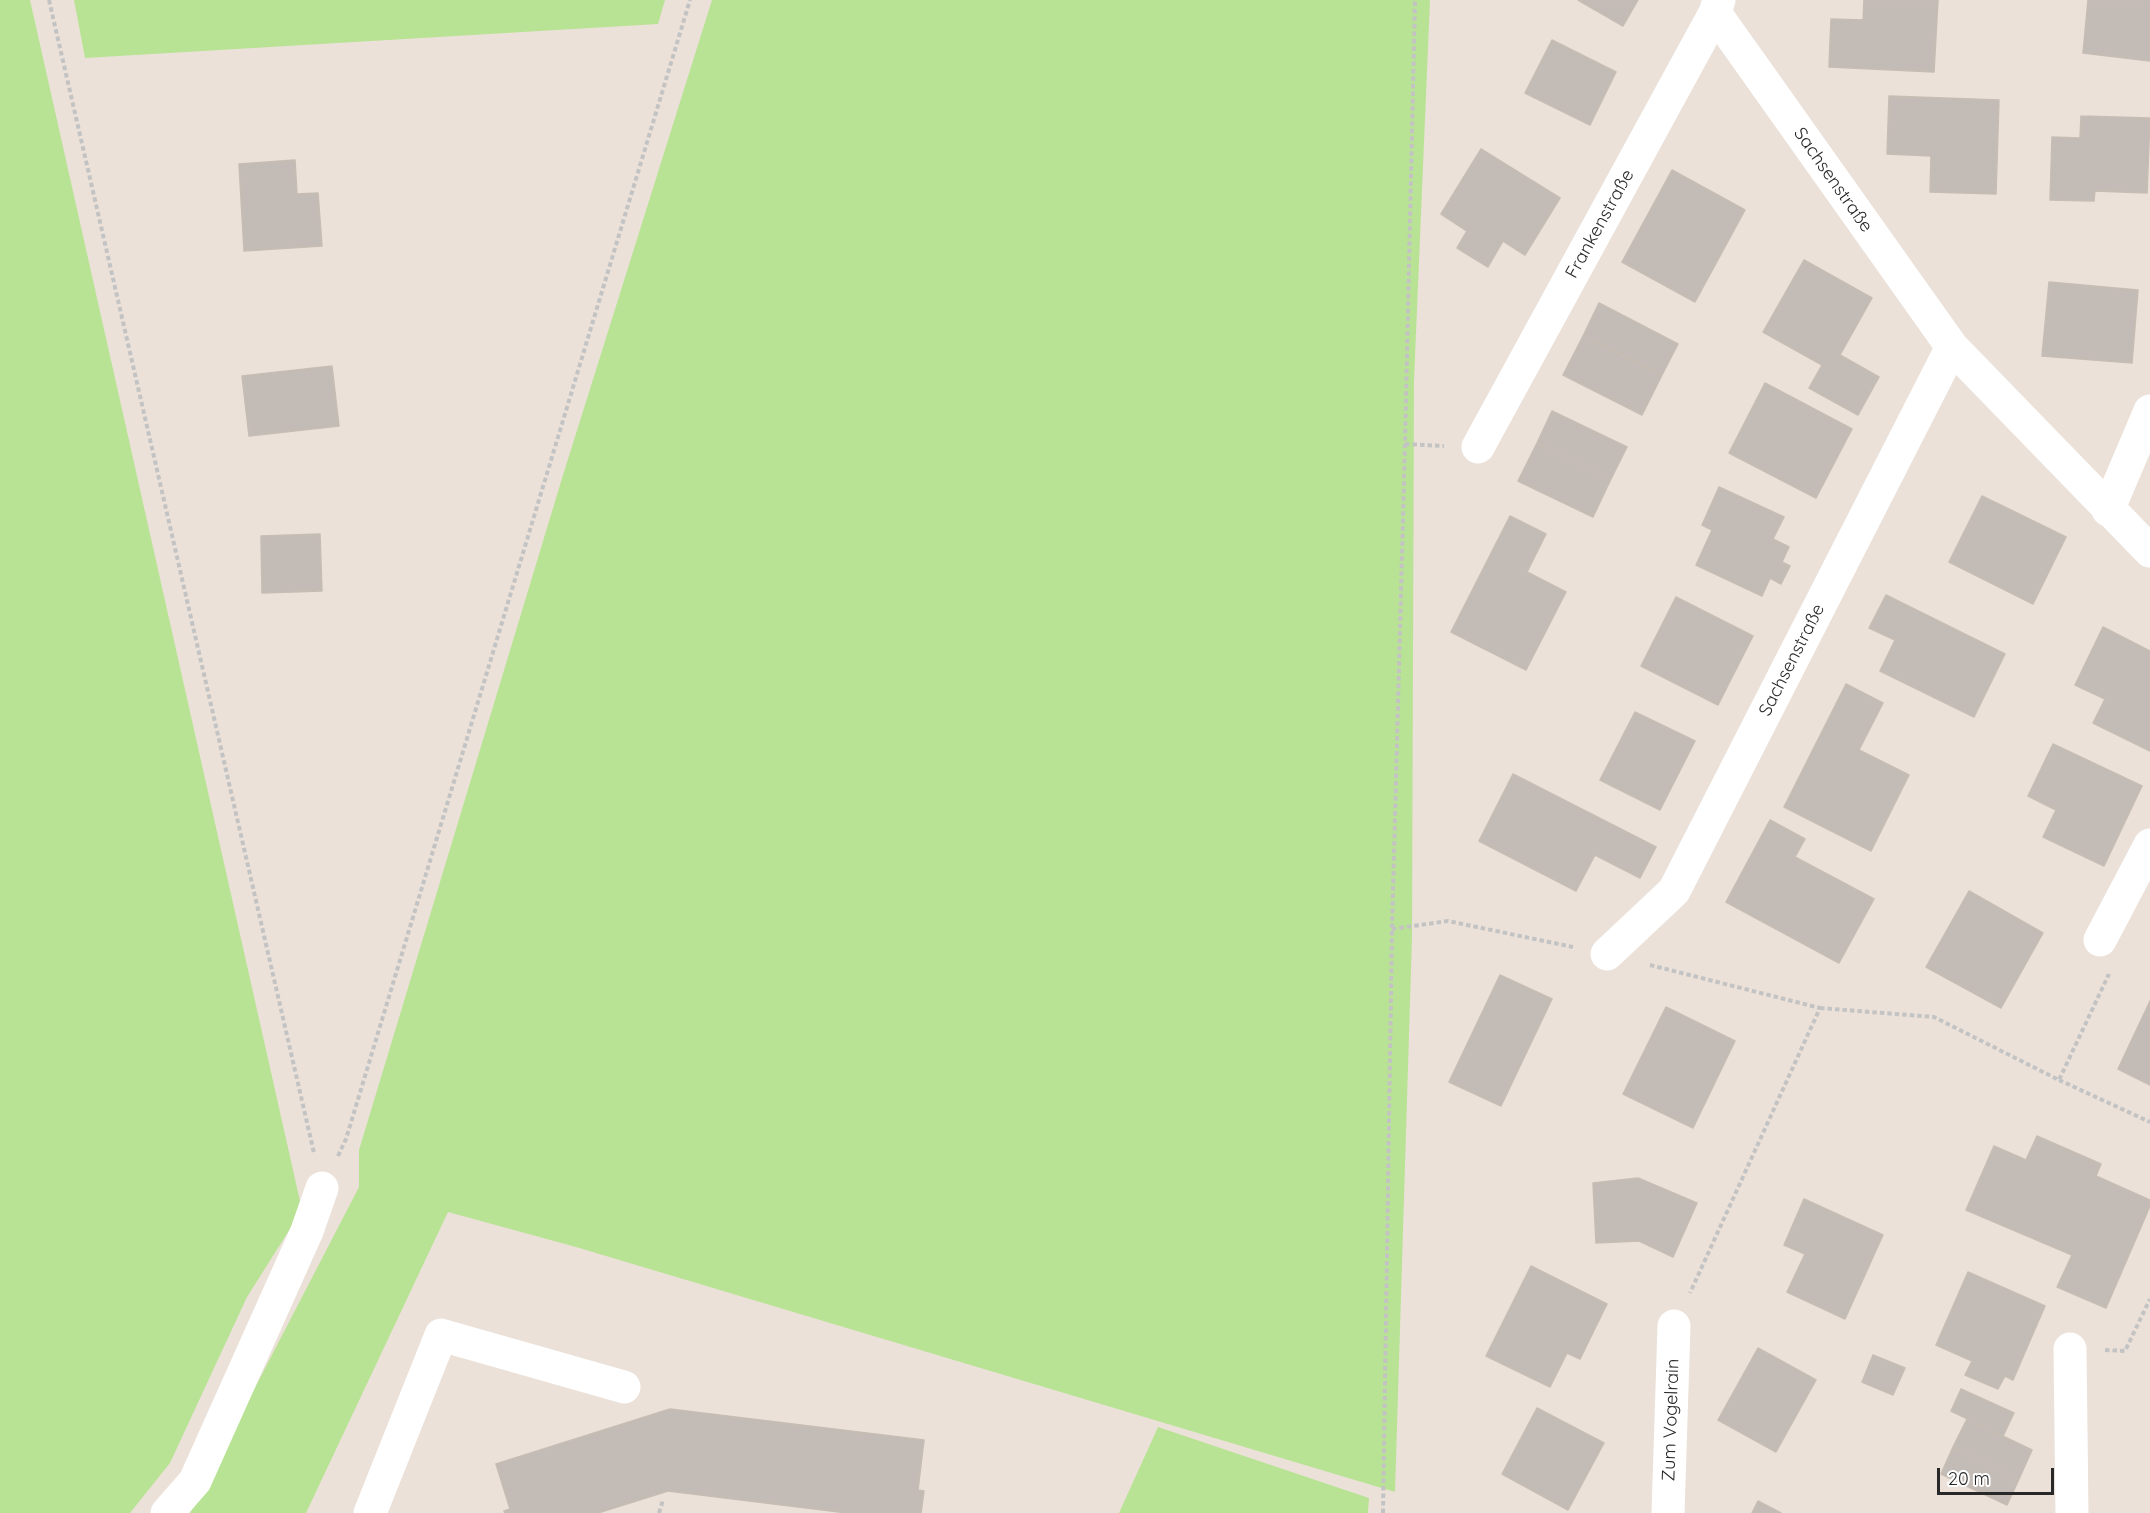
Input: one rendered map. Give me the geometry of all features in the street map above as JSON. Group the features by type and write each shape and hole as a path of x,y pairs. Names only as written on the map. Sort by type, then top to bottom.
{"street":[{"name":"Sachsenstraße","path":"1717,6 1952,347 2150,551"},
{"name":"Frankenstraße","path":"1478,447 1717,6"},
{"name":"Sachsenstraße","path":"1607,954 1674,891 1952,347"},
{"path":"2108,510 2150,411"},
{"path":"2100,940 2150,845"},
{"path":"167,1513 195,1480 307,1231 322,1188"},
{"name":"Zum Vogelrain","path":"1668,1513 1674,1326"},
{"path":"370,1513 441,1335 624,1387"},
{"path":"2070,1349 2072,1513"}],"path":[{"path":"49,0 322,1188"},
{"path":"322,1188 350,1128 690,0"},
{"path":"1383,1513 1392,929 1414,0"},
{"path":"1392,929 1448,921 1607,954 1820,1008 1934,1017 2059,1080 2150,1122"},
{"path":"2059,1080 2118,954 2100,940"},
{"path":"1674,1326 1820,1008"},
{"path":"2070,1349 2125,1351 2150,1299"},
{"path":"659,1513 663,1500"}],"green space":[{"path":"0,0 30,0 302,1210 247,1297 170,1463 130,1513 0,1513"},
{"path":"74,0 665,0 658,24 85,58"},
{"path":"712,0 1430,0 1414,381 1412,937 1395,1492 576,1247 448,1212 306,1513 190,1513 359,1187 359,1150 563,475"},
{"path":"1158,1427 1369,1498 1368,1513 1119,1513"}],"building":[{"path":"1578,0 1638,0 1623,26"},
{"path":"1864,0 1938,0 1934,72 1829,67 1831,19 1863,20"},
{"path":"2088,0 2150,0 2150,61 2083,53"},
{"path":"1552,40 1616,72 1590,125 1525,93"},
{"path":"1889,96 1999,100 1996,194 1930,192 1931,156 1887,154"},
{"path":"2081,116 2150,118 2147,193 2095,191 2094,201 2050,200 2052,137 2080,138"},
{"path":"1481,149 1560,198 1525,255 1503,241 1488,267 1457,248 1467,231 1441,214"},
{"path":"295,160 297,194 318,193 322,246 244,251 239,164"},
{"path":"1672,170 1745,210 1695,302 1622,262"},
{"path":"1804,260 1872,298 1840,355 1879,377 1858,415 1809,388 1822,365 1763,332"},
{"path":"2049,282 2138,290 2132,363 2042,356"},
{"path":"1599,303 1678,344 1662,375 1583,336"},
{"path":"1583,336 1662,375 1642,415 1563,375"},
{"path":"332,366 339,426 249,436 242,376"},
{"path":"1765,383 1852,429 1816,498 1729,453"},
{"path":"1552,411 1627,447 1611,479 1537,443"},
{"path":"1537,443 1611,479 1593,517 1518,481"},
{"path":"1719,487 1784,517 1773,539 1789,547 1782,562 1790,566 1781,584 1770,578 1762,596 1696,565 1712,530 1702,525"},
{"path":"1982,496 2066,537 2033,604 1949,562"},
{"path":"1510,516 1546,534 1527,572 1566,592 1526,670 1451,632"},
{"path":"320,534 322,591 262,593 261,536"},
{"path":"1886,595 2005,654 1974,717 1880,671 1895,640 1869,628"},
{"path":"1676,597 1753,636 1718,705 1641,666"},
{"path":"2103,627 2150,651 2150,751 2093,723 2105,699 2075,685"},
{"path":"1846,684 1883,703 1859,750 1909,775 1871,851 1784,807"},
{"path":"1635,712 1695,741 1660,810 1600,780"},
{"path":"2053,744 2142,786 2104,866 2043,837 2056,810 2028,796"},
{"path":"1513,774 1656,847 1640,878 1595,855 1576,891 1479,841"},
{"path":"1770,820 1805,839 1795,857 1874,899 1839,963 1726,902"},
{"path":"1969,891 2043,933 2001,1008 1926,967"},
{"path":"1500,975 1552,999 1501,1106 1449,1082"},
{"path":"2150,1001 2150,1085 2118,1069"},
{"path":"1666,1007 1735,1041 1693,1128 1623,1094"},
{"path":"2037,1136 2101,1164 2096,1176 2150,1200 2150,1206 2106,1308 2057,1287 2072,1255 1966,1210 1994,1146 2026,1160"},
{"path":"1638,1178 1697,1203 1673,1257 1639,1241 1596,1243 1593,1183"},
{"path":"1804,1199 1883,1235 1845,1319 1787,1292 1805,1254 1784,1245"},
{"path":"1531,1266 1607,1304 1580,1359 1567,1353 1550,1387 1486,1356"},
{"path":"1968,1272 2045,1306 2013,1380 2005,1376 1998,1389 1965,1375 1972,1361 1936,1345"},
{"path":"1758,1348 1816,1380 1776,1452 1718,1420"},
{"path":"1873,1355 1905,1368 1893,1395 1862,1382"},
{"path":"1961,1389 2014,1413 2003,1436 1951,1411"},
{"path":"1537,1408 1604,1443 1568,1510 1502,1474"},
{"path":"670,1409 924,1440 918,1490 924,1491 921,1513 847,1513 668,1491 598,1513 505,1513 504,1511 510,1509 496,1464"},
{"path":"1967,1419 2032,1450 2019,1479 1953,1447"},
{"path":"1953,1447 2019,1479 2007,1505 1941,1474"},
{"path":"1758,1501 1781,1513 1752,1513"}]}
